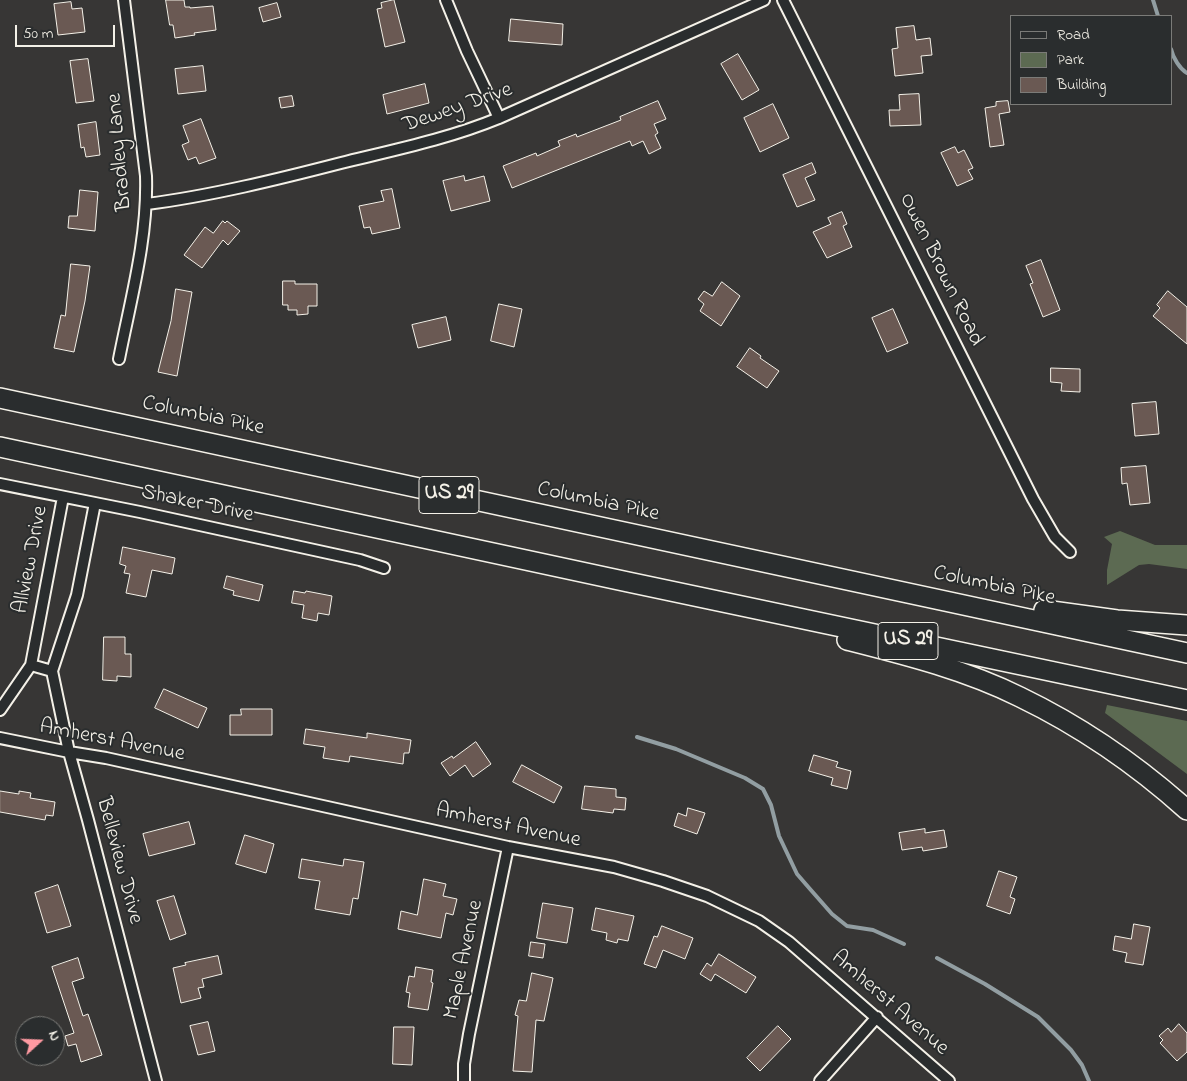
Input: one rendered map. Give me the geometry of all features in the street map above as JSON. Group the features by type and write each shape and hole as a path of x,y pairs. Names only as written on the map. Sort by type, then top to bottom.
{"highway":[{"name":"Columbia Pike","path":"0,398 1187,653"},
{"name":"US 29","path":"0,447 1187,700"},
{"path":"628,582 919,659 970,676 1020,697 1073,726 1129,764 1185,809"},
{"path":"898,592 1117,620 1187,625"}],"street":[{"name":"Bradley Lane","path":"119,359 144,232 147,204 146,176 124,0"},
{"path":"446,0 466,51 499,118"},
{"name":"Dewey Drive","path":"147,204 310,171 456,134 499,118 764,0"},
{"name":"Owen Brown Road","path":"783,0 1033,499 1055,537 1070,552"},
{"name":"Shaker Drive","path":"0,484 360,560 384,568"},
{"name":"Allview Drive","path":"0,710 31,665 64,497"},
{"name":"Allview Drive","path":"52,672 77,594 95,503"},
{"path":"31,665 52,672"},
{"name":"Belleview Drive","path":"52,672 69,752 156,1081"},
{"name":"Amherst Avenue","path":"0,738 106,758 508,847 614,867 707,896 759,921 790,942 949,1081"},
{"name":"Maple Avenue","path":"464,1081 468,1034 508,847"},
{"path":"820,1081 877,1018"}],"green space":[{"path":"1120,531 1155,545 1187,545 1187,569 1149,564 1139,565 1107,585 1107,570 1112,544 1104,537"},
{"path":"1107,705 1187,721 1187,774 1105,713"}],"building":[{"path":"166,0 184,0 185,7 190,8 213,6 216,30 175,38 173,25 170,25"},
{"path":"394,0 405,42 385,47 377,9 382,8 381,3"},
{"path":"71,2 72,9 82,8 85,32 58,35 54,4"},
{"path":"277,3 281,17 263,22 259,8"},
{"path":"511,19 563,24 562,45 509,41"},
{"path":"914,26 916,40 930,38 932,55 921,56 923,73 895,76 892,49 898,48 896,28"},
{"path":"738,54 759,90 742,100 721,64"},
{"path":"88,59 94,101 76,103 70,61"},
{"path":"203,66 206,91 178,94 175,69"},
{"path":"425,84 429,103 387,114 383,95"},
{"path":"919,94 921,125 890,126 889,110 900,110 899,95"},
{"path":"292,96 294,106 281,108 279,98"},
{"path":"658,101 666,119 654,124 658,133 655,135 661,148 649,154 643,141 632,146 630,141 512,188 503,166 536,153 537,156 560,146 558,141 576,134 577,137 621,120 620,117"},
{"path":"1008,101 1010,112 999,114 1004,145 990,147 985,108 996,106 996,102"},
{"path":"773,104 789,138 760,152 744,118"},
{"path":"201,119 216,158 199,164 196,157 188,160 182,145 189,142 183,126"},
{"path":"96,122 100,155 86,157 84,147 81,148 78,125"},
{"path":"955,147 958,153 964,150 973,168 968,170 973,179 957,186 941,153"},
{"path":"812,163 816,173 805,178 815,200 797,207 783,175"},
{"path":"464,176 465,181 484,176 490,201 451,211 443,181"},
{"path":"392,189 400,228 372,234 370,227 364,228 359,206 384,201 381,191"},
{"path":"80,190 98,192 95,231 68,228 69,216 77,216"},
{"path":"842,212 847,224 843,226 852,247 827,258 813,232 831,224 828,218"},
{"path":"223,221 225,223 227,221 240,231 228,245 223,240 202,268 184,255 205,227 213,233"},
{"path":"1041,260 1060,310 1043,317 1030,284 1033,283 1026,266"},
{"path":"71,264 90,266 74,352 54,348 61,315 65,316"},
{"path":"283,281 295,281 295,284 317,284 317,306 308,306 308,314 297,315 297,310 288,310 288,305 283,305"},
{"path":"722,282 740,296 721,326 700,311 704,304 698,299 704,291 712,296"},
{"path":"176,289 192,292 177,376 158,372 171,321"},
{"path":"1168,291 1187,307 1187,344 1153,316 1160,308 1157,305"},
{"path":"499,304 522,309 514,347 491,341"},
{"path":"893,309 908,343 887,352 872,318"},
{"path":"446,317 451,340 418,348 412,325"},
{"path":"750,348 761,356 760,358 779,371 767,388 737,367"},
{"path":"1051,368 1080,369 1080,392 1061,391 1062,383 1051,382"},
{"path":"1156,402 1159,434 1135,436 1132,404"},
{"path":"1146,466 1150,503 1130,505 1127,483 1122,484 1121,468"},
{"path":"123,547 175,558 172,574 152,570 146,597 126,593 130,574 124,573 126,566 120,564"},
{"path":"227,576 263,585 259,601 233,595 234,591 224,588"},
{"path":"294,591 305,593 306,591 332,596 329,615 318,613 317,621 302,618 304,605 292,603"},
{"path":"104,637 125,637 125,654 131,654 131,677 117,676 117,681 103,680"},
{"path":"164,689 207,708 198,728 155,708"},
{"path":"241,709 272,709 272,735 230,735 230,715 241,715"},
{"path":"306,729 367,738 367,733 411,740 409,753 404,753 403,764 350,756 349,762 323,758 325,747 304,744"},
{"path":"476,742 491,764 473,777 465,765 450,776 441,763 452,756 453,758"},
{"path":"814,755 838,762 836,767 851,771 847,789 831,785 833,778 809,771"},
{"path":"522,765 562,787 554,803 513,782"},
{"path":"585,786 616,789 616,797 626,798 625,810 614,809 613,813 582,809"},
{"path":"0,791 19,794 19,791 31,793 30,798 55,802 53,816 46,815 45,820 0,812"},
{"path":"688,808 705,813 697,834 674,826 678,813 686,816"},
{"path":"189,822 195,844 149,856 143,834"},
{"path":"925,829 925,833 944,830 947,847 923,851 922,847 902,850 899,833"},
{"path":"245,835 274,844 266,873 236,864"},
{"path":"302,859 343,866 344,859 364,862 358,899 353,898 350,915 315,909 320,881 299,878"},
{"path":"999,871 1017,877 1010,897 1015,899 1010,914 987,906"},
{"path":"424,879 446,884 443,896 457,899 453,915 446,913 441,938 398,929 401,911 417,915"},
{"path":"58,885 71,926 47,933 35,893"},
{"path":"174,896 186,934 170,940 157,901"},
{"path":"543,903 573,908 567,943 537,938"},
{"path":"596,908 634,916 628,941 618,939 617,943 606,940 607,933 592,930"},
{"path":"1134,924 1150,927 1143,965 1125,962 1127,953 1113,950 1115,936 1131,939"},
{"path":"662,926 693,938 685,959 663,950 656,968 644,964 654,936 657,937"},
{"path":"531,942 545,944 543,958 529,956"},
{"path":"719,954 756,977 746,993 715,974 711,981 700,974 707,963 711,966"},
{"path":"218,956 222,974 202,979 204,987 198,988 201,998 181,1003 173,968 186,965 185,963"},
{"path":"78,958 84,978 72,982 83,1016 88,1014 102,1055 81,1062 76,1044 68,1046 65,1036 74,1033 52,967"},
{"path":"416,967 433,970 431,982 433,983 428,1010 408,1007 410,993 406,992 409,976 414,977"},
{"path":"532,973 553,978 544,1021 536,1020 532,1072 513,1071 518,1016 515,1015 519,1000 526,1001"},
{"path":"208,1022 215,1051 198,1055 190,1026"},
{"path":"1179,1024 1187,1033 1187,1052 1177,1061 1160,1043 1163,1040 1159,1036 1168,1028 1171,1032"},
{"path":"778,1026 791,1039 760,1071 747,1058"},
{"path":"394,1027 414,1027 412,1065 393,1064"}],"waterway":[{"path":"1153,0 1158,15"},
{"path":"1172,52 1177,63 1187,73"},
{"path":"637,737 676,749 745,778 763,789 771,805 779,836 797,874 832,914 847,926 873,930 904,944"},
{"path":"937,958 985,984 1038,1017 1071,1050 1082,1065 1089,1081"}]}
